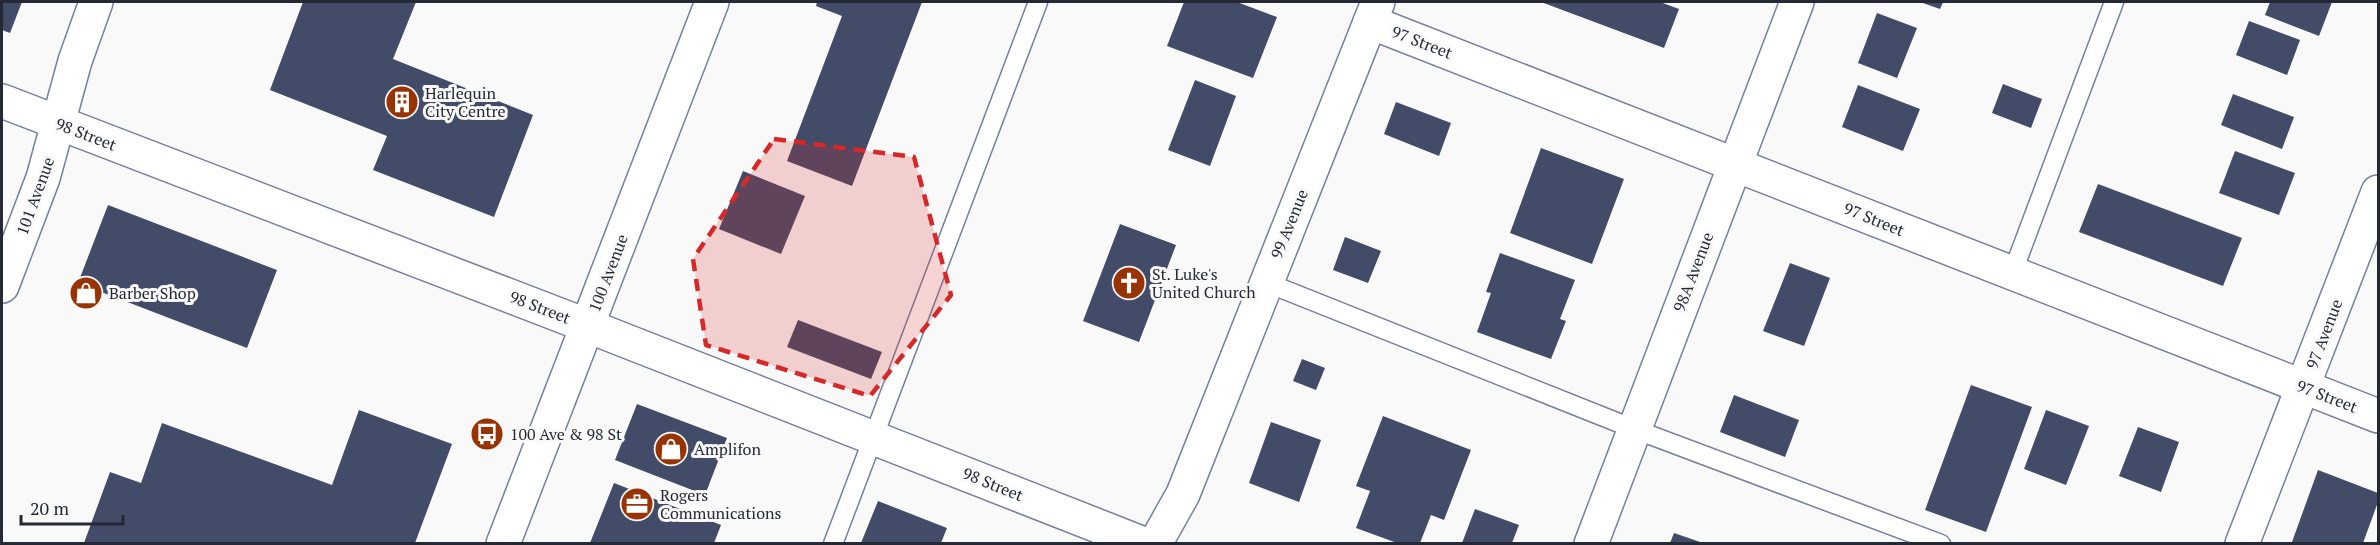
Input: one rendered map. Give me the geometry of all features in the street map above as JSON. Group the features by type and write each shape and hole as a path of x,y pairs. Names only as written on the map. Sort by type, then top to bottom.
{"street":[{"name":"101 Avenue","path":"2,286 43,178 75,61 96,2"},
{"name":"100 Avenue","path":"504,543 712,2"},
{"name":"98A Avenue","path":"1591,543 1797,2"},
{"name":"97 Street","path":"1374,12 1735,163 2012,274 2379,416"},
{"name":"99 Avenue","path":"1155,543 1183,494 1265,282 1374,12"},
{"name":"98 Street","path":"2,101 873,436 1144,543"},
{"name":"97 Avenue","path":"2242,543 2379,192"}],"lane":[{"path":"833,543 1038,2"},
{"path":"2012,274 2114,2"},
{"path":"1265,282 1634,429 1941,543"}],"highlighted area":[{"path":"774,139 914,157 951,295 870,396 706,345 693,259"}],"building":[{"path":"2,2 22,2 10,33 2,30"},
{"name":"Harlequin City Centre","path":"303,2 416,2 393,59 533,115 494,217 373,170 387,136 270,90"},
{"path":"817,2 922,2 852,186 787,161 842,16 816,6"},
{"path":"1184,2 1237,2 1277,17 1253,78 1167,46"},
{"path":"1541,2 1660,2 1679,9 1664,48"},
{"path":"1920,2 1943,2 1940,9"},
{"path":"2270,2 2332,2 2319,36 2265,15"},
{"path":"1877,13 1917,28 1897,78 1858,63"},
{"path":"2249,21 2300,40 2287,75 2236,55"},
{"path":"1195,80 1236,96 1210,166 1168,150"},
{"path":"2003,84 2042,99 2031,128 1992,113"},
{"path":"1858,85 1920,109 1903,151 1842,127"},
{"path":"2233,94 2294,117 2282,149 2221,125"},
{"path":"1396,102 1451,123 1439,156 1384,134"},
{"path":"1541,148 1624,179 1592,264 1510,233"},
{"path":"2235,151 2295,173 2279,215 2219,193"},
{"path":"743,171 805,196 781,254 719,229"},
{"path":"2098,184 2242,238 2223,286 2079,232"},
{"path":"108,205 277,270 247,348 78,283"},
{"name":"St. Luke's United Church","path":"1120,224 1176,245 1139,342 1083,321"},
{"path":"1345,237 1381,251 1368,283 1333,270"},
{"path":"1500,253 1575,280 1560,319 1566,321 1551,359 1477,332 1491,293 1486,292"},
{"path":"1790,263 1830,278 1804,346 1763,331"},
{"path":"798,320 882,352 871,379 787,347"},
{"path":"1302,359 1325,368 1316,390 1293,381"},
{"path":"1971,385 2032,407 1986,532 1925,510"},
{"path":"1734,395 1799,420 1785,457 1720,432"},
{"name":"Amplifon","path":"637,404 727,438 705,495 615,460"},
{"path":"359,410 452,444 415,543 84,543 110,472 141,483 162,423 332,485"},
{"path":"2046,410 2089,426 2066,485 2024,469"},
{"path":"1383,416 1471,450 1444,520 1431,515 1420,543 1397,543 1356,528 1370,491 1356,486"},
{"path":"1271,422 1321,440 1299,502 1249,483"},
{"path":"2138,427 2179,442 2161,492 2119,476"},
{"path":"2318,470 2378,493 2378,502 2363,543 2292,542"},
{"name":"Rogers Communications","path":"614,483 721,525 714,543 590,543"},
{"path":"878,501 947,528 941,543 861,543"},
{"path":"1475,509 1519,525 1512,543 1462,543"},
{"path":"1674,533 1703,543 1670,543"}],"place":[{"name":"Harlequin City Centre","path":"402,102"},
{"name":"St. Luke's United Church","path":"1129,283"},
{"name":"Barber Shop","path":"86,293"},
{"name":"100 Ave & 98 St","path":"487,434"},
{"name":"Amplifon","path":"671,449"},
{"name":"Rogers Communications","path":"637,504"}]}
